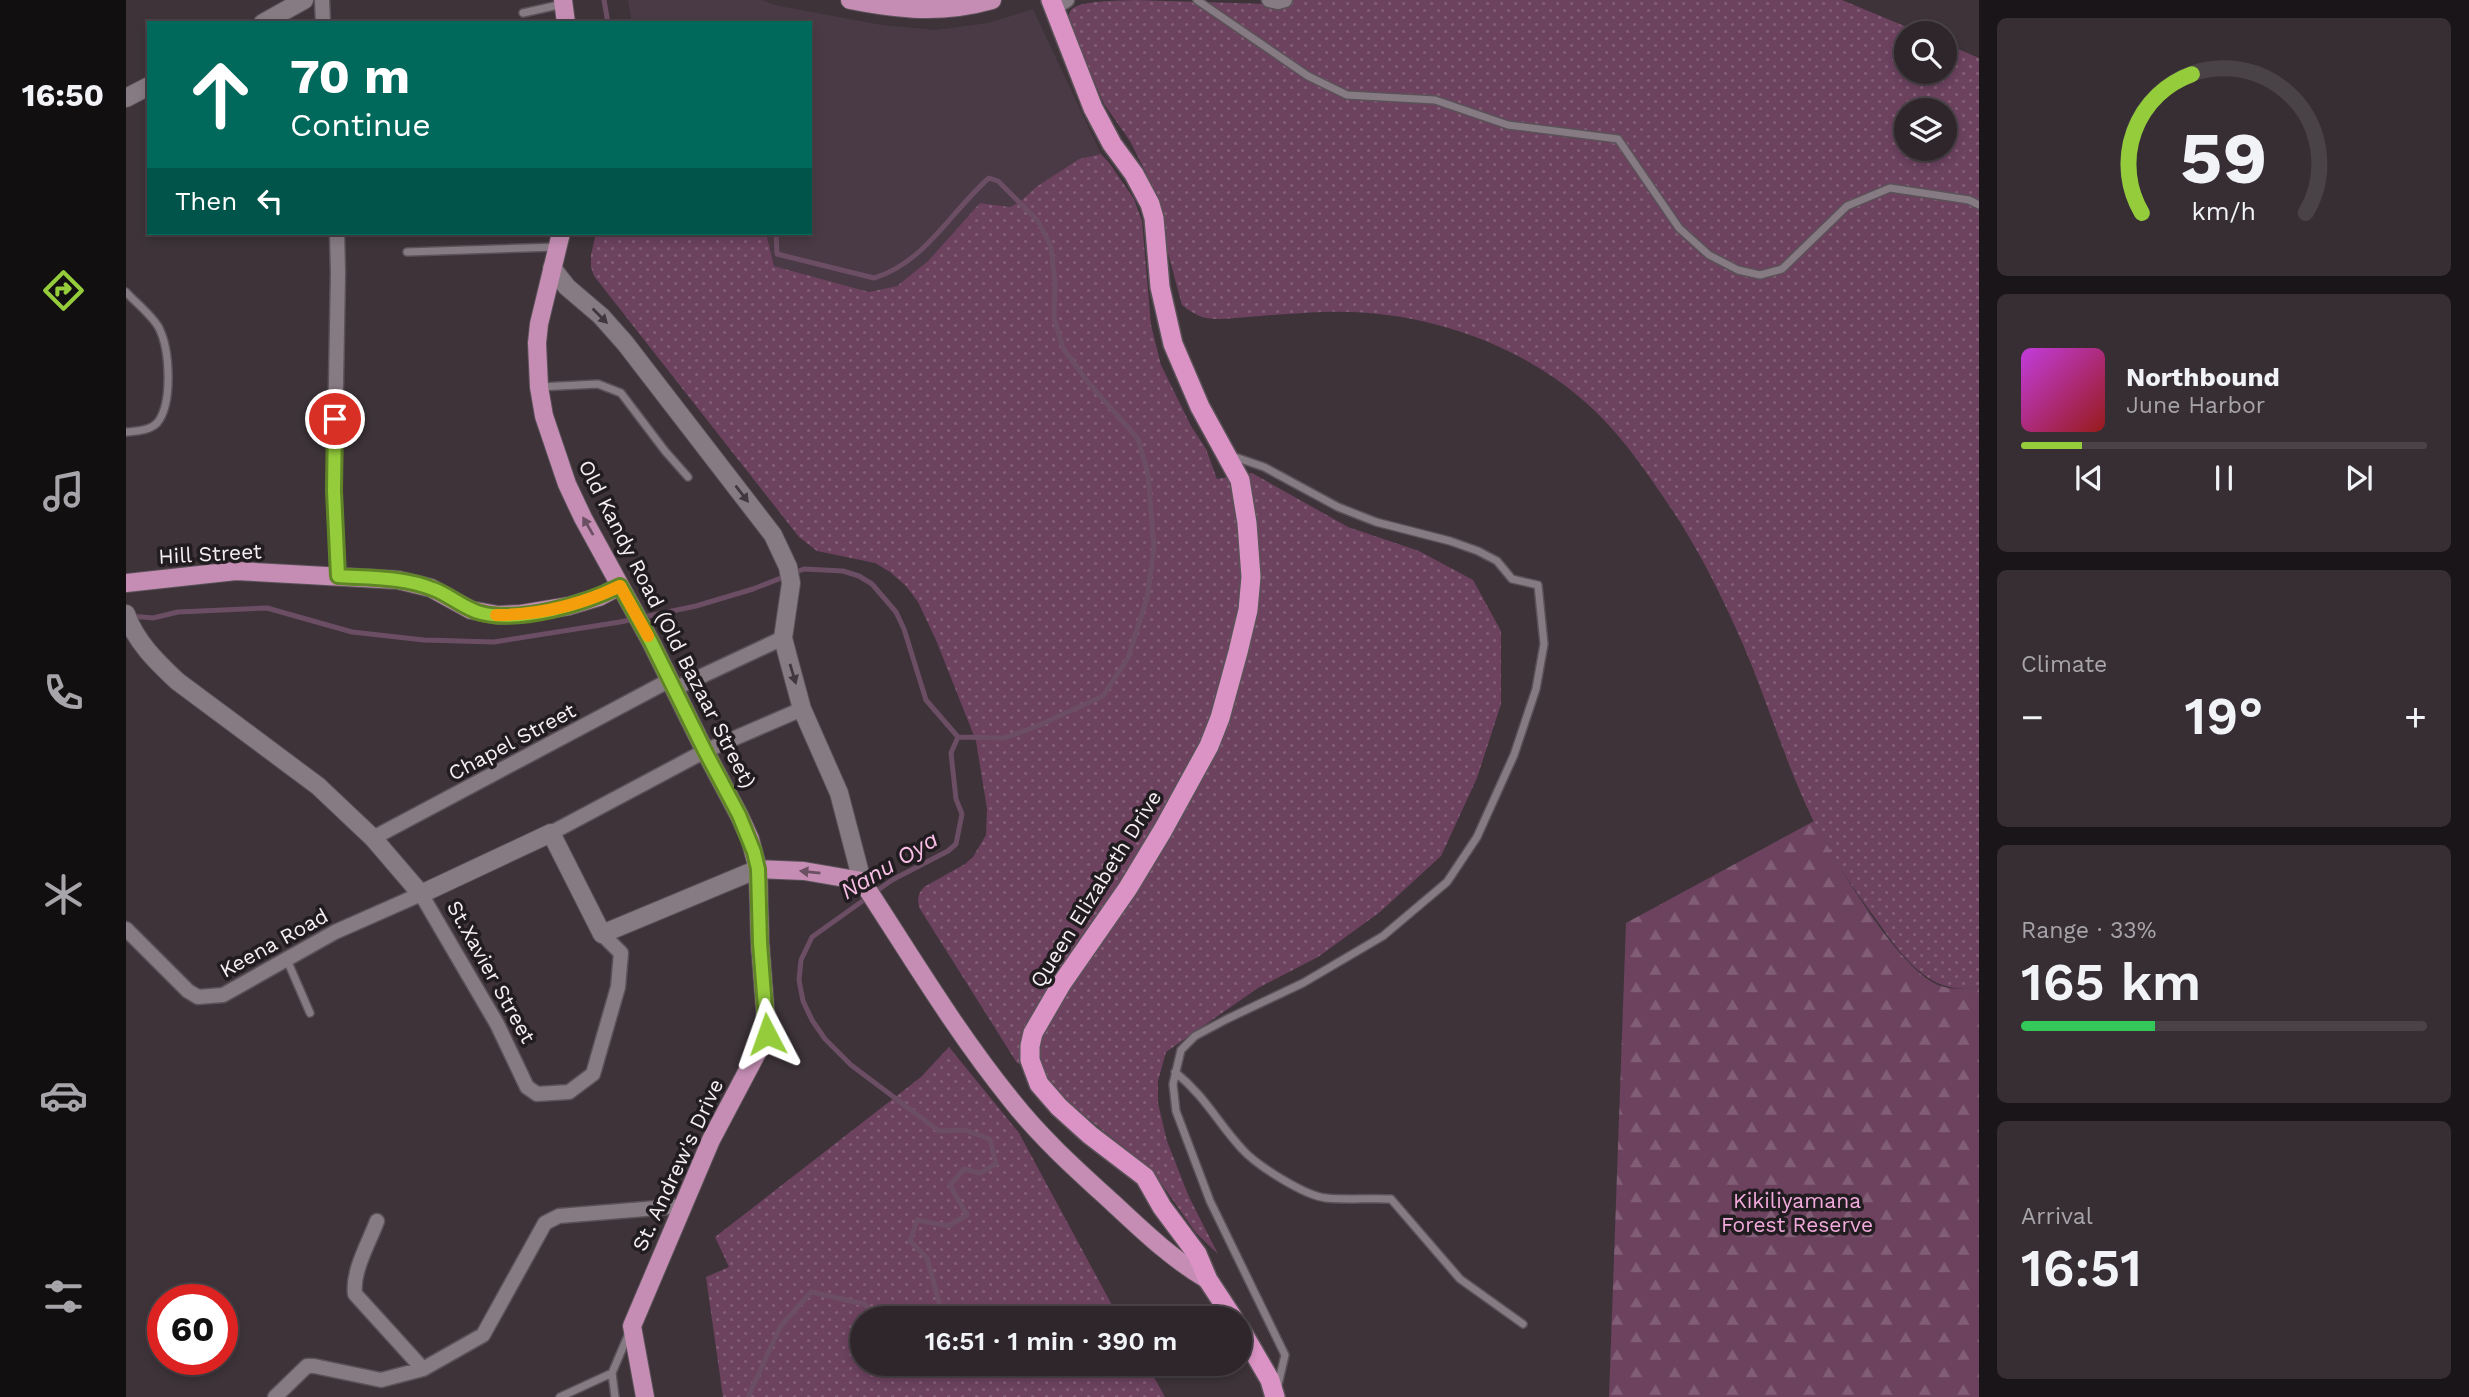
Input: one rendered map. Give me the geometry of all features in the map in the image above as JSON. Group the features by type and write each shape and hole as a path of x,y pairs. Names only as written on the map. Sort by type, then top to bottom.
{"highway":[{"name":"Queen Elizabeth Drive","path":"1057,3 1093,108 1112,144 1135,174 1150,204 1154,218 1160,287 1173,344 1200,407 1227,454 1243,491 1251,577 1243,631 1217,728 1164,830 1062,984 1033,1033 1029,1052 1033,1072 1046,1094 1090,1135 1145,1177 1197,1254 1208,1280 1225,1306"},
{"path":"1252,1349 1270,1380 1275,1396"}],"main road":[{"path":"850,0 905,9 937,10 992,0"},
{"path":"563,2 566,21"},
{"name":"Old Kandy Road (Old Bazaar Street)","path":"559,240 539,324 537,363 544,416 567,484 583,518 651,642 750,839 758,869"},
{"name":"Hill Street","path":"126,583 236,571 398,580 444,594 471,610 498,615 569,606 624,592"},
{"path":"758,869 804,871 864,883 965,1039 1013,1103 1059,1153 1171,1256 1208,1280"},
{"name":"St. Andrew's Drive","path":"632,1326 711,1140 767,1034 758,869"},
{"path":"632,1326 645,1397"}],"street":[{"path":"267,21 304,0"},
{"path":"322,0 323,21"},
{"path":"1269,0 1285,0"},
{"path":"126,98 147,87"},
{"path":"337,235 334,491 338,576"},
{"path":"552,268 567,287 606,322 644,366 773,536 790,575 783,638 802,709 839,793 864,883"},
{"name":"St.Xavier Street","path":"126,614 140,643 177,681 318,786 373,838 422,894 497,1024 527,1087 537,1094 569,1092 593,1074 618,987 621,953 602,934"},
{"name":"Chapel Street","path":"373,838 672,685 783,638"},
{"path":"422,894 551,833 705,751 802,709"},
{"path":"551,833 602,934 758,869"},
{"name":"Keena Road","path":"126,929 188,991 198,997 223,995 335,932 422,894"},
{"path":"275,1397 307,1366 381,1380 423,1369 483,1335 545,1223 559,1216 682,1206"},
{"path":"377,1221 358,1272 355,1294 423,1369"}],"lane":[{"path":"1197,0 1308,76 1347,95 1435,100 1508,125 1618,139 1679,228 1709,255 1738,270 1760,275 1782,269 1847,206 1890,188 1969,200 1979,205"},
{"path":"523,13 563,2"},
{"path":"407,252 559,240"},
{"path":"126,292 159,327 168,358 167,406 156,425 141,431 126,432"},
{"path":"539,387 598,384 621,393 664,451 688,477"},
{"path":"1227,454 1264,467 1338,507 1376,522 1478,551 1497,561 1512,579 1538,585 1544,644 1536,689 1514,755 1476,837 1447,882 1383,936 1303,983 1195,1036 1181,1051 1175,1072 1173,1098 1176,1111 1210,1201 1285,1355 1275,1396"},
{"path":"287,960 310,1013"},
{"path":"1175,1072 1203,1097 1243,1150 1257,1162 1300,1188 1323,1198 1391,1199 1460,1279 1523,1324"},
{"path":"615,1397 612,1373 632,1326"},
{"path":"560,1397 612,1373"}],"shaded area":[{"path":"628,0 761,0 779,6 882,25 936,30 988,23 1033,9 1101,154 1079,159 1010,207 980,203 928,261 897,286 869,292 774,266 766,235 812,235 812,21 632,21"}],"green space":[{"path":"1127,0 1268,4 1272,0 1842,0 1894,22 1894,84 1957,84 1957,49 1979,58 1979,987 1961,989 1945,986 1918,970 1895,946 1858,895 1813,820 1742,642 1697,550 1626,445 1600,416 1572,391 1541,369 1508,351 1436,324 1361,312 1314,312 1213,319 1199,316 1182,305 1147,175 1130,141 1104,104 1071,27 1071,10 1082,4"},
{"path":"1101,154 1134,199 1142,221 1151,325 1161,365 1191,426 1206,449 1217,479 1252,473 1348,527 1419,551 1473,580 1501,631 1501,704 1477,778 1441,856 1380,912 1318,957 1258,988 1166,1052 1158,1081 1158,1103 1167,1141 1189,1197 1218,1254 1196,1233 1151,1169 1071,1105 1055,1089 1043,1071 1017,1063 920,909 918,898 924,887 973,857 986,835 987,809 976,741 918,602 906,586 875,563 817,551 799,537 594,276 591,267 596,235 766,235 774,266 869,292 897,286 928,261 980,203 1010,207 1079,159"},
{"name":"Kikiliyamana Forest Reserve","path":"1814,821 1870,913 1906,960 1924,976 1941,986 1960,989 1979,987 1979,1397 1609,1397 1626,923"},
{"path":"949,1047 1019,1133 1113,1306 850,1306 850,1376 1153,1376 1165,1397 723,1397 706,1277 729,1267 715,1237 921,1077"}],"waterway":[{"name":"Nanu Oya","path":"604,0 608,21"},
{"name":"Nanu Oya","path":"776,235 777,254 874,278 892,271 923,248 989,178 998,181 1038,221 1051,247 1055,282 1054,318 1063,348 1087,381 1138,439 1148,474 1154,548 1147,598 1128,658 1103,696 1004,738 958,737"},
{"path":"131,616 153,618 178,612 267,608 352,632 424,640 494,642 620,622 696,606 753,589 804,569 843,571 872,584 896,612 926,700 958,737"},
{"name":"Nanu Oya","path":"939,1306 927,1258 910,1241 917,1220 948,1226 967,1215 950,1185 964,1169 980,1173 996,1164 990,1139 965,1130 939,1131 851,1065 825,1039 812,1020 803,1001 799,980 801,960 812,937 892,880 948,851 956,844 962,814 956,799 951,753 958,737"},
{"name":"Nanu Oya","path":"748,1397 780,1327 811,1292 867,1306"}],"slow traffic":[{"path":"496,615 569,606 599,597 620,586 648,636"}],"route":[{"path":"335,419 334,491 338,576 417,584 444,594 471,610 498,615 569,606 599,597 620,586 750,839 758,869 767,1034"}]}
